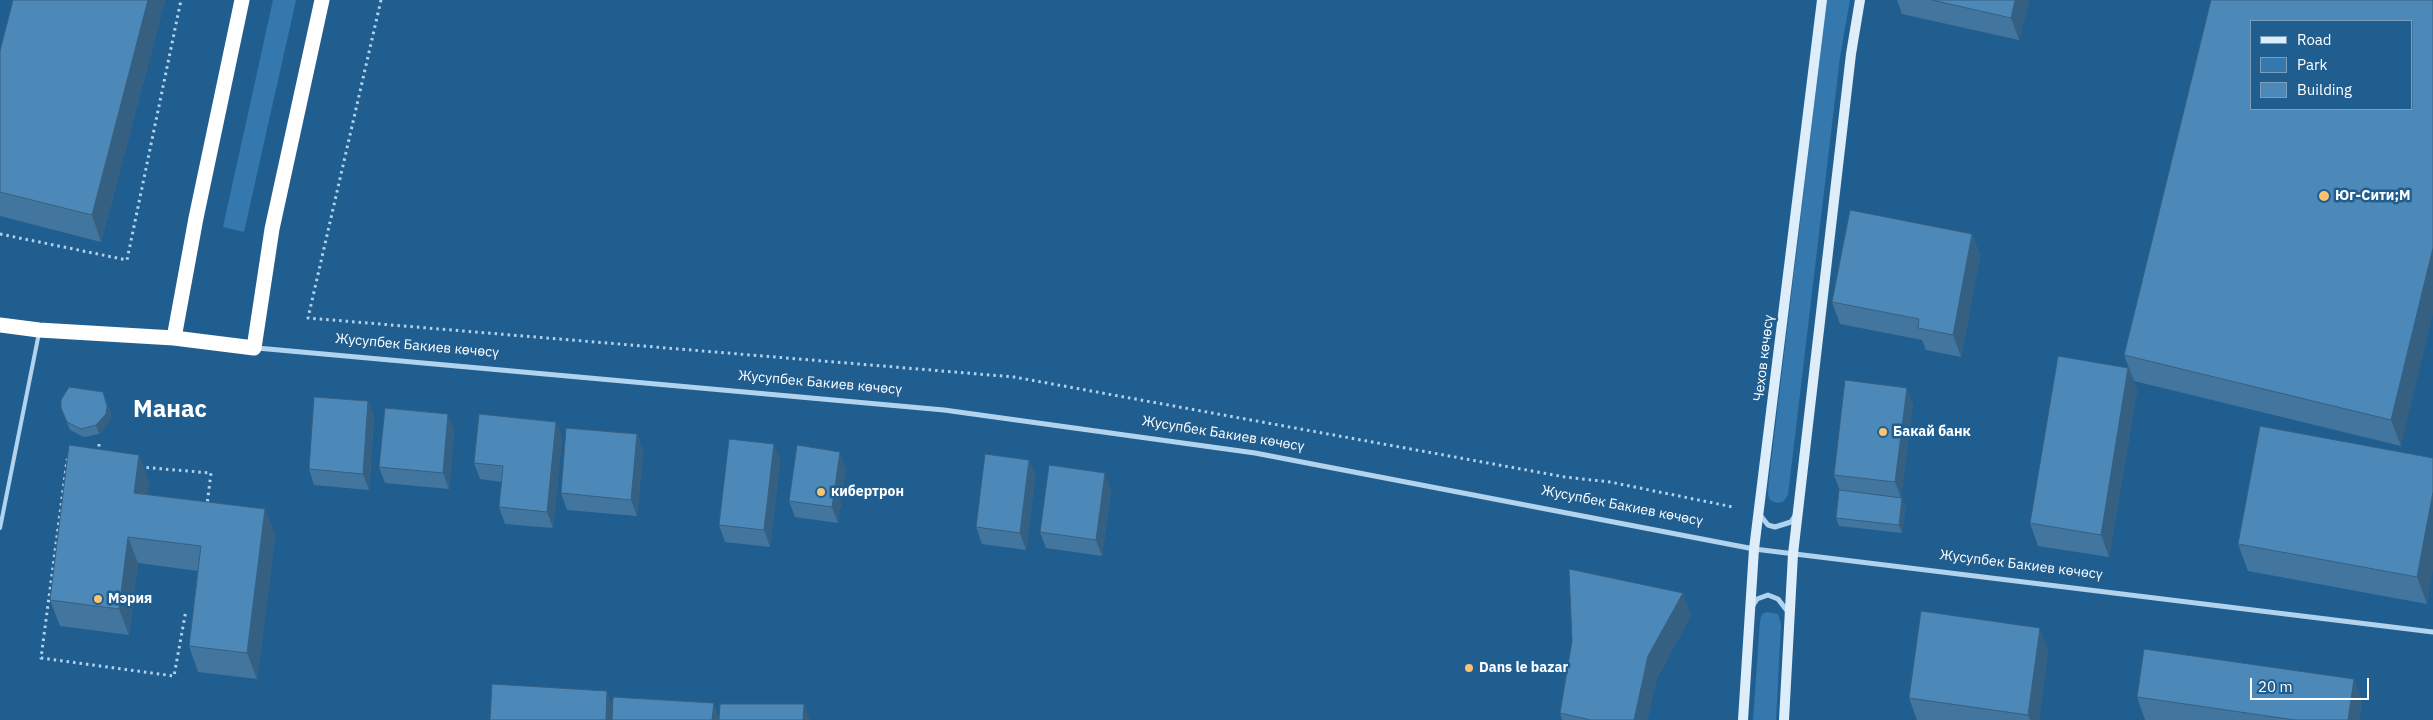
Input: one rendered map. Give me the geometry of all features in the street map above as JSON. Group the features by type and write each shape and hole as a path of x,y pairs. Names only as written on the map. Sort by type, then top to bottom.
{"highway":[{"path":"174,338 196,218 242,0"},
{"path":"254,348 272,229 322,0"},
{"name":"Жусупбек Бакиев көчөсү","path":"0,324 39,330 174,338 254,348"}],"street":[{"name":"Чехов көчөсү","path":"1743,720 1754,548 1822,0"},
{"path":"1784,720 1793,554 1850,54 1860,0"},
{"name":"Жусупбек Бакиев көчөсү","path":"254,348 953,411 1255,454 1793,554 2433,632"},
{"path":"1758,513 1768,525 1775,527 1791,522 1798,512"},
{"path":"1750,610 1757,599 1768,595 1778,599 1790,614"}],"lane":[{"path":"0,528 39,330"}],"path":[{"path":"0,234 127,260 181,0"},
{"path":"381,0 308,318 1014,377 1555,475 1610,482 1758,513"},
{"path":"99,441 99,456"},
{"path":"74,461 66,460 41,658 174,676 186,610"},
{"path":"136,467 211,473 206,511"}],"green space":[{"path":"273,0 296,0 244,232 223,227"},
{"path":"1827,0 1850,0 1840,57 1788,495 1783,502 1777,503 1770,500 1768,494 1769,479"},
{"path":"1767,612 1778,614 1781,624 1776,720 1753,720 1760,621 1762,614"}],"building":[{"path":"13,0 148,0 92,215 0,192 0,51"},
{"path":"1932,0 2015,0 2011,18"},
{"path":"2211,0 2433,0 2433,248 2391,420 2124,355"},
{"path":"1850,210 1972,234 1953,335 1918,328 1919,319 1832,302"},
{"path":"2058,356 2128,368 2101,535 2030,523"},
{"path":"1845,380 1907,388 1895,482 1834,475"},
{"path":"69,387 103,392 107,406 106,414 96,425 81,429 67,422 61,408 61,400"},
{"path":"314,397 368,401 363,474 309,469"},
{"path":"385,408 448,414 443,473 379,467"},
{"path":"479,414 556,422 547,512 499,507 503,466 474,463"},
{"path":"2260,426 2433,458 2433,492 2417,577 2238,544"},
{"path":"566,428 637,434 631,500 561,493"},
{"path":"729,439 774,444 764,530 719,525"},
{"name":"Мэрия","path":"69,445 139,455 134,493 265,509 247,653 189,646 201,546 128,537 119,609 50,600"},
{"path":"797,445 840,452 832,507 789,501"},
{"path":"985,454 1029,460 1020,533 976,527"},
{"path":"1049,465 1105,473 1096,540 1040,532"},
{"path":"1839,490 1902,498 1899,525 1836,518"},
{"path":"1569,569 1683,593 1648,656 1634,720 1591,720 1560,713 1572,641"},
{"path":"1921,611 2040,628 2028,715 1909,698"},
{"path":"2144,649 2354,679 2348,720 2295,720 2137,697"},
{"path":"492,684 607,691 606,720 490,720"},
{"path":"613,697 714,703 712,720 612,720"},
{"path":"720,704 804,704 803,720 719,720"}],"place":[{"name":"Юг-Сити;M","path":"2324,196"},
{"name":"Бакай банк","path":"1883,432"},
{"name":"кибертрон","path":"821,492"},
{"name":"Мэрия","path":"98,599"},
{"name":"Dans le bazar","path":"1469,668"}],"district":[{"name":"Манас","path":"170,410"}]}
